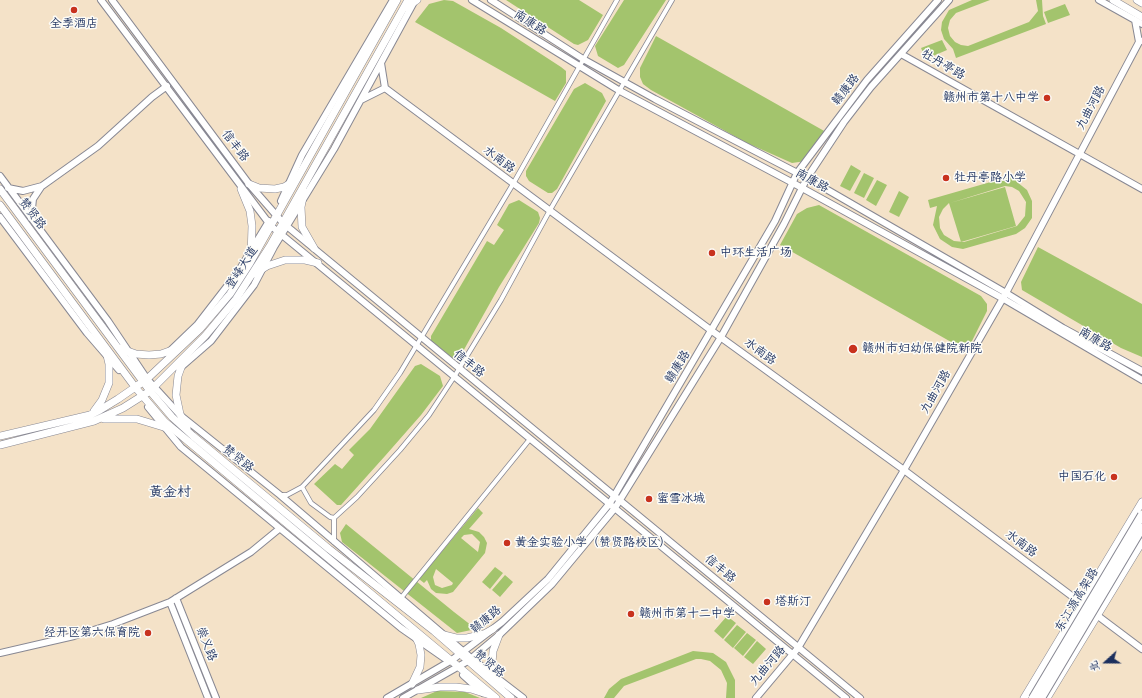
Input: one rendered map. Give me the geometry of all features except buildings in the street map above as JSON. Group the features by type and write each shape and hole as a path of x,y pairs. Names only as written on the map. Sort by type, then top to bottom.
{"highway":[{"name":"东江源高架路","path":"1033,698 1142,515"},
{"name":"东江源高架路","path":"1041,698 1142,528"}],"main road":[{"name":"信丰路","path":"101,0 167,86 241,189 270,225 846,698"},
{"name":"信丰路","path":"112,0 249,184 285,225 458,369 860,698"},
{"path":"275,215 302,155 393,0"},
{"name":"登峰大道","path":"0,436 92,418 145,380 188,341 230,294 250,264 275,215 297,179 396,0"},
{"path":"285,225 301,204 361,100 413,0"},
{"name":"登峰大道","path":"0,445 122,408 152,389 186,357 236,299 280,233 304,185 401,12 413,0"},
{"name":"南康路","path":"472,0 620,91 1004,296 1142,372"},
{"name":"南康路","path":"491,0 583,59 807,178 1142,380"},
{"name":"赣康路","path":"403,698 415,687 493,629 548,579 610,503 775,221 797,173 867,80 938,0"},
{"name":"赣康路","path":"387,698 458,668 470,660 499,635 552,584 616,508 721,337 803,189 807,178 844,122 949,0"},
{"path":"1099,0 1142,24"},
{"path":"1113,0 1142,16"},
{"path":"1137,0 1142,3"},
{"path":"1135,20 1140,41"},
{"name":"九曲河路","path":"756,698 798,648 904,470 1004,296 1140,41"},
{"name":"牡丹亭路","path":"901,54 1142,188"},
{"path":"361,100 385,88 381,63"},
{"path":"31,218 33,199 42,186 98,146 152,97 167,86"},
{"name":"水南路","path":"385,88 712,331 904,470 1142,649"},
{"path":"0,176 108,321 145,380"},
{"path":"249,184 269,189 289,185 297,179"},
{"path":"304,185 301,204 302,227 314,248"},
{"path":"8,188 23,191 42,186"},
{"name":"赞贤路","path":"0,189 172,417 330,549 462,653 509,696"},
{"path":"241,189 251,218 252,250 250,264"},
{"name":"赞贤路","path":"0,206 134,388 165,422 409,624 458,668 496,698"},
{"path":"0,217 87,333 134,388"},
{"path":"169,352 197,325 238,272 270,225"},
{"path":"180,368 211,341 254,285 280,233"},
{"path":"250,276 263,268 279,262 305,260 318,263"},
{"path":"100,340 108,357 110,370 107,389 92,418 128,418 146,421 164,426 182,437"},
{"path":"118,347 128,352 149,355 169,352 188,341"},
{"path":"186,357 180,368 176,388 180,415 193,436"},
{"path":"152,389 180,415 280,495 446,636 462,653"},
{"path":"141,397 181,447 401,628 450,661"},
{"path":"1024,698 1082,604 1142,502"},
{"path":"0,653 74,636 113,624 170,602 251,552 279,529"},
{"path":"1048,698 1142,542"},
{"name":"崇义路","path":"176,598 216,698"},
{"name":"崇义路","path":"170,602 208,698"},
{"path":"409,624 417,638 420,661 415,687 456,687 482,692 496,698"},
{"path":"434,631 456,638 473,638 493,629"},
{"path":"499,635 494,646 492,657 496,677 509,696"},
{"path":"470,660 496,677 522,698"},
{"path":"458,668 488,698"}],"street":[{"path":"280,495 287,495 302,487 374,410 400,374 513,184 617,0"},
{"path":"334,542 334,518 353,501 400,450 454,377 501,300 550,210 672,0"},
{"path":"401,598 530,439"},
{"path":"302,487 311,503 330,517 334,518"}],"green space":[{"path":"444,0 453,1 501,28 566,71 566,83 555,101 415,22 429,4"},
{"path":"506,0 579,0 603,15 588,40 578,45 574,44"},
{"path":"624,0 666,0 624,65 618,68 598,56 595,46"},
{"path":"972,0 990,0 956,13 950,20 948,28 950,36 955,42 961,45 968,46 1029,22 1038,11 1036,0 1042,0 1043,16 1046,24 956,58 953,49 944,39 941,30 942,22 949,10"},
{"path":"1065,4 1070,15 1048,23 1044,12"},
{"path":"656,36 826,132 806,161 792,163 747,143 651,90 643,84 640,77 640,68"},
{"path":"942,40 947,50 926,59 921,48"},
{"path":"585,83 602,93 606,101 557,189 552,193 548,193 529,181 526,176 526,171 574,89"},
{"path":"851,165 861,171 850,191 840,186"},
{"path":"864,173 874,178 864,198 854,193"},
{"path":"1015,175 1017,182 1027,190 1032,201 1032,218 1025,228 1016,234 963,249 952,247 940,239 933,225 937,206 930,208 928,200","holes":["1005,186 1012,187 1019,191 1026,202 1025,216 1017,226 962,242 1016,226 1005,187 950,203","949,203 961,242 954,241 944,235 940,228 939,217 943,209"]},
{"path":"877,180 887,185 876,206 866,200"},
{"path":"899,191 909,197 899,217 889,212"},
{"path":"519,200 538,212 540,218 539,223 499,287 461,355 452,358 431,341 431,336 487,241 494,245 504,230 497,225 509,204"},
{"path":"819,205 981,296 987,304 987,311 967,351 780,245 797,214 807,208"},
{"path":"1038,247 1142,304 1142,357 1121,348 1022,290 1021,282"},
{"path":"421,364 440,376 443,386 421,415 385,456 341,505 337,505 314,484 335,464 342,469 354,455 349,450 370,429 415,366"},
{"path":"478,508 483,513 469,529 479,532 484,537 487,543 485,553 453,592 447,594 436,593 431,589 427,580 424,583 419,579","holes":["472,534 480,542 478,552 461,538 464,535","436,569 453,583 452,585 442,588 435,585 433,577"]},
{"path":"346,524 476,629 457,633 342,542 340,533"},
{"path":"495,567 503,573 490,589 482,582"},
{"path":"505,575 513,582 500,597 492,590"},
{"path":"727,616 736,623 723,639 714,631"},
{"path":"737,625 746,632 733,648 724,640"},
{"path":"747,633 756,640 743,656 734,648"},
{"path":"757,641 766,649 753,664 744,657"},
{"path":"693,651 713,653 726,662 735,680 735,698 726,698 727,683 721,670 710,661 696,659 624,686 614,698 604,698 609,689 621,679"},
{"path":"437,691 465,692 480,698 421,698"}],"place":[{"name":"全季酒店","path":"74,10"},
{"name":"赣州市第十八中学","path":"1047,98"},
{"name":"牡丹亭路小学","path":"946,178"},
{"name":"中环生活广场","path":"712,253"},
{"name":"赣州市妇幼保健院新院","path":"853,349"},
{"name":"中国石化","path":"1114,477"},
{"name":"蜜雪冰城","path":"649,499"},
{"name":"黄金实验小学（赞贤路校区）","path":"507,543"},
{"name":"塔斯汀","path":"767,602"},
{"name":"赣州市第十二中学","path":"631,614"},
{"name":"经开区第六保育院","path":"148,633"}],"district":[{"name":"黄金村","path":"170,492"}]}
